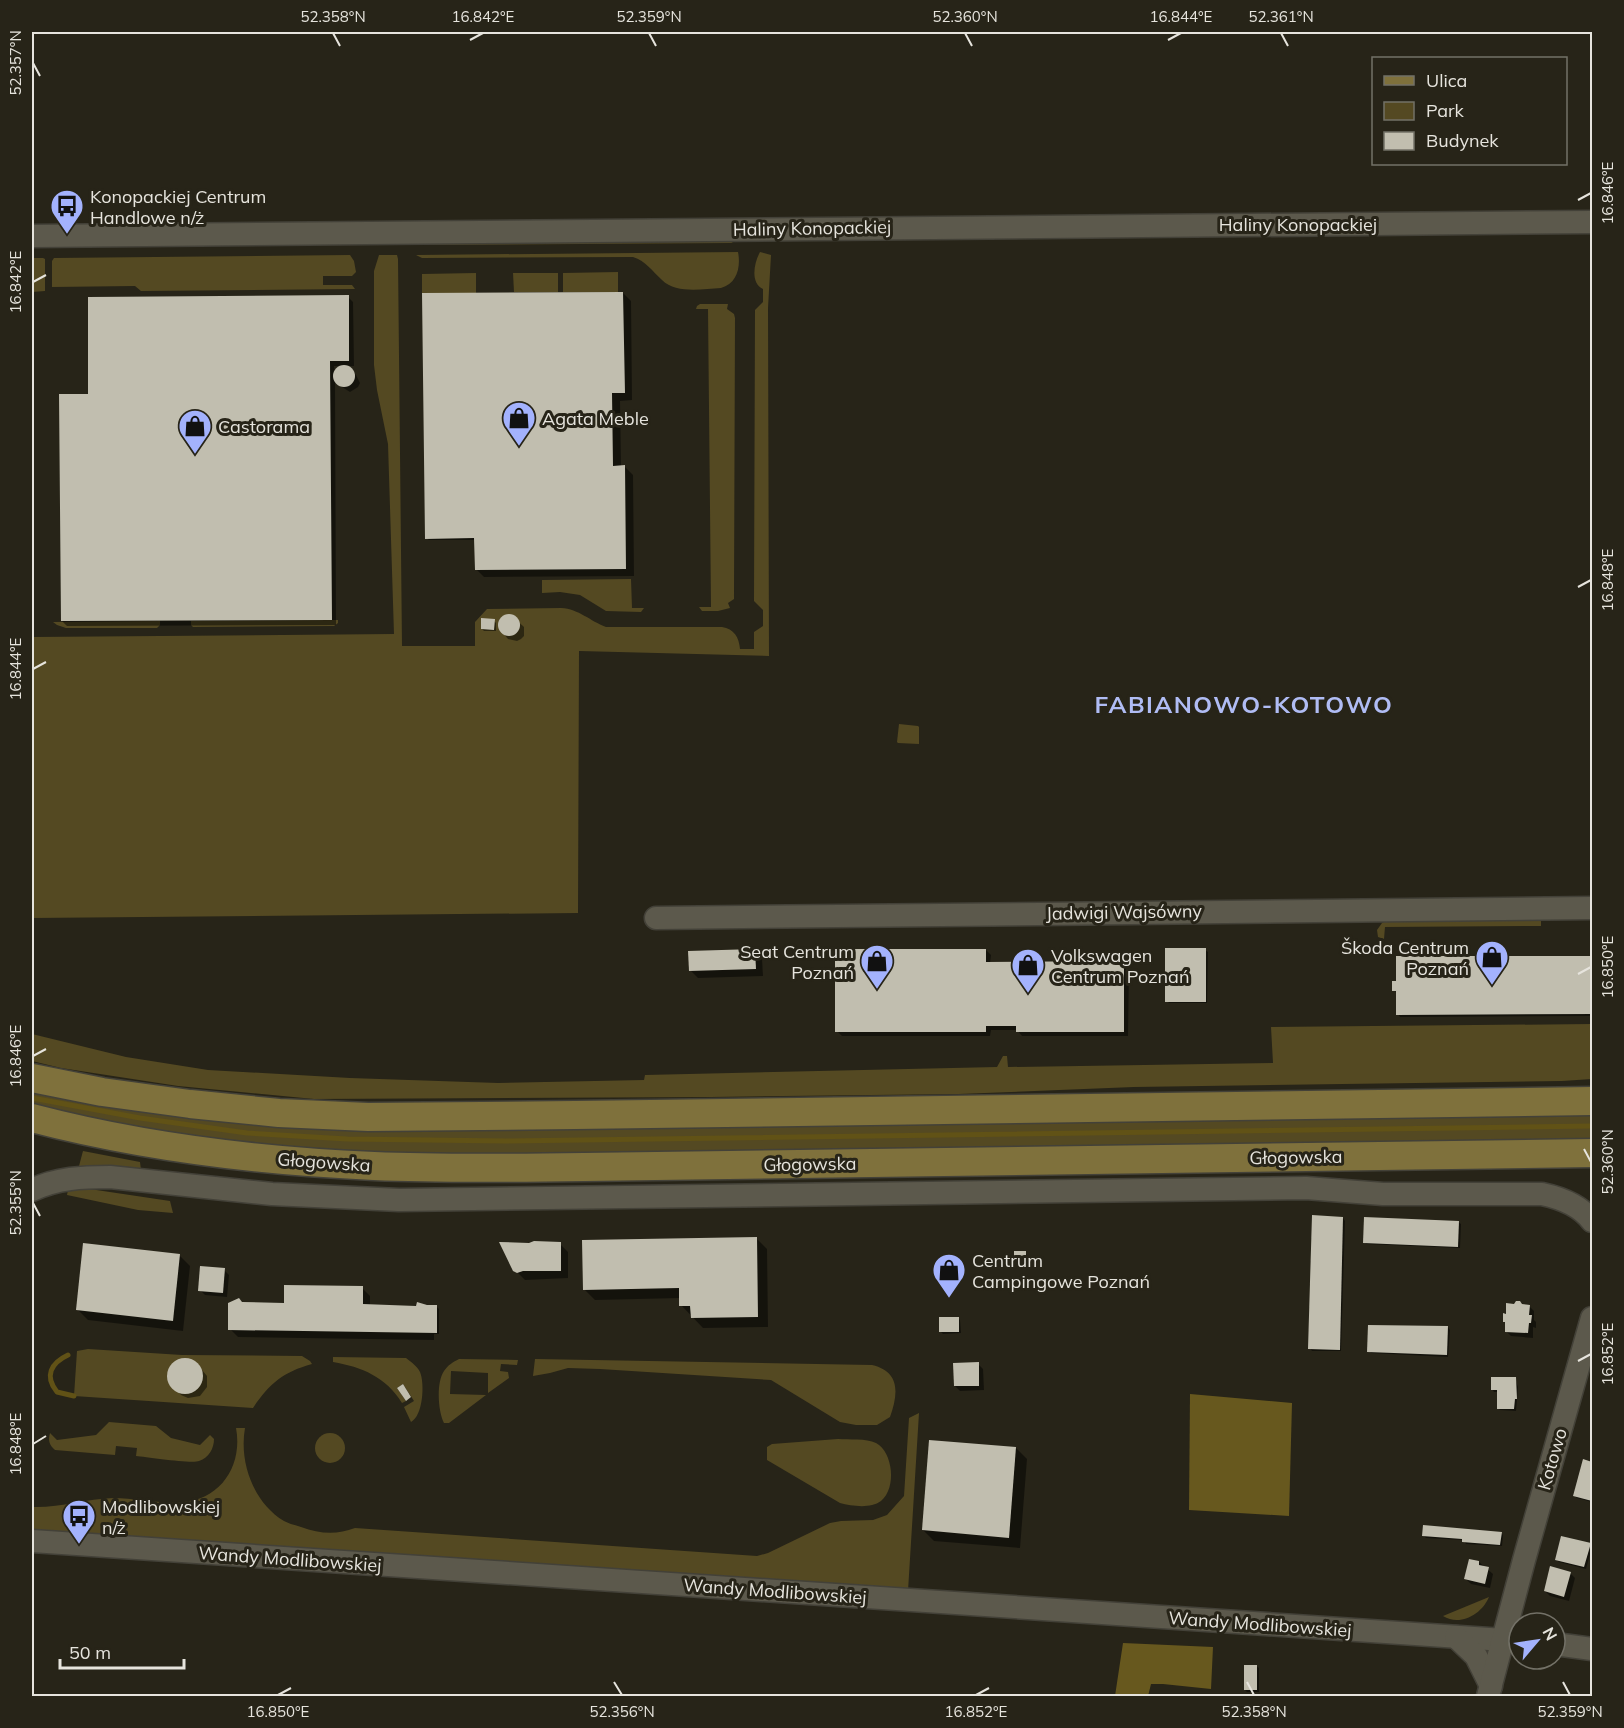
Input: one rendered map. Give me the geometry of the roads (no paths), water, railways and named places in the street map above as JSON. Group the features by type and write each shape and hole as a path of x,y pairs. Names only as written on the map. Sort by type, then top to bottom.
{"main road":[{"path":"32,1078 112,1093 190,1104 279,1113 387,1117 1593,1101"},
{"name":"Głogowska","path":"32,1118 120,1137 208,1152 317,1163 405,1167 564,1167 1593,1153"}],"street":[{"name":"Haliny Konopackiej","path":"32,236 1593,222"},
{"name":"Jadwigi Wajsówny","path":"656,918 1593,908"},
{"path":"32,1190 60,1180 95,1177 282,1195 399,1200 1306,1188 1383,1194 1528,1193 1550,1196 1572,1204 1593,1221"},
{"name":"Kotowo","path":"1512,1611 1513,1601 1593,1318"},
{"name":"Wandy Modlibowskiej","path":"32,1541 1507,1641"},
{"path":"1513,1601 1518,1611"},
{"name":"Kotowo","path":"1456,1637 1476,1656 1489,1691"},
{"path":"1567,1646 1593,1649"},
{"name":"Kotowo","path":"1489,1691 1507,1650"}],"waterway":[{"path":"32,1098 140,1118 247,1133 347,1139 506,1141 1592,1126"},
{"path":"68,1355 57,1362 50,1375 57,1392 74,1396"}],"place":[{"name":"Konopackiej Centrum Handlowe n/ż","path":"67,235"},
{"name":"Agata Meble","path":"519,447"},
{"name":"Castorama","path":"195,455"},
{"name":"Škoda Centrum Poznań","path":"1492,986"},
{"name":"Seat Centrum Poznań","path":"877,990"},
{"name":"Volkswagen Centrum Poznań","path":"1028,994"},
{"name":"Centrum Campingowe Poznań","path":"949,1299"},
{"name":"Modlibowskiej n/ż","path":"79,1545"}],"district":[{"name":"FABIANOWO-KOTOWO","path":"1244,704"}]}
